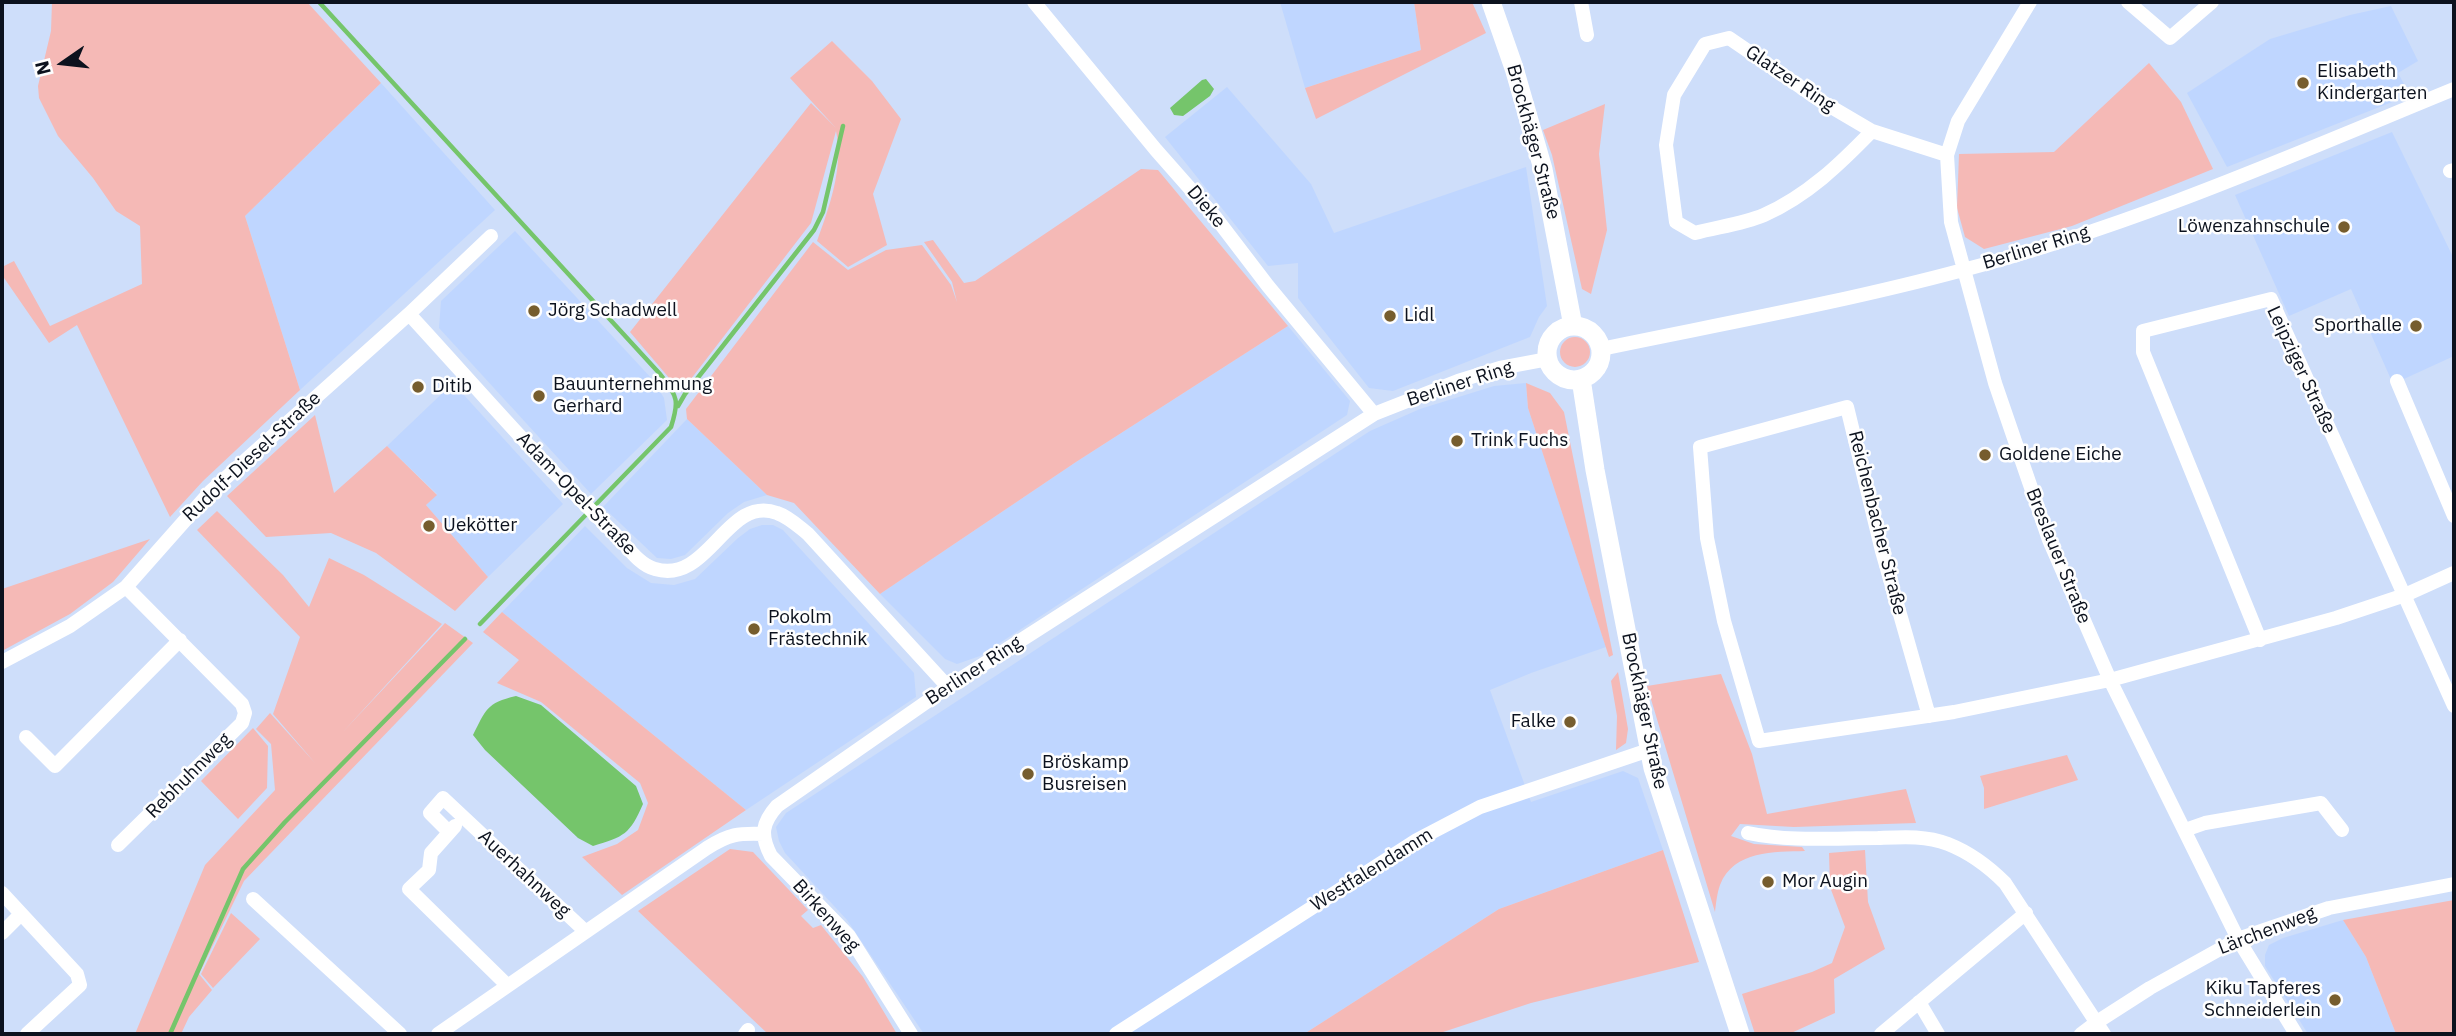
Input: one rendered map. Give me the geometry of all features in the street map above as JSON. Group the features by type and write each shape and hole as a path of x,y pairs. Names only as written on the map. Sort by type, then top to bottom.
{"street":[{"name":"Dieke","path":"1034,2 1216,218 1268,286 1374,414"},
{"name":"Brockhäger Straße","path":"1490,2 1514,68 1543,169 1573,326"},
{"path":"1581,2 1587,35"},
{"path":"1947,155 1958,121 2030,2"},
{"path":"2128,2 2170,38 2212,2"},
{"name":"Glatzer Ring","path":"1872,131 1840,165 1810,188 1763,215 1695,233 1676,222 1666,145 1674,95 1705,44 1729,38 1821,101 1872,131 1947,155"},
{"name":"Berliner Ring","path":"1601,349 1964,270 2108,225 2213,187 2454,89"},
{"name":"Breslauer Straße","path":"1947,155 1951,222 1995,383 2049,540 2110,680 2238,939 2296,1034"},
{"name":"Rudolf-Diesel-Straße","path":"2,662 70,626 126,587 211,491 409,314 491,236"},
{"name":"Leipziger Straße","path":"2260,640 2143,352 2143,331 2271,299 2454,706"},
{"name":"Adam-Opel-Straße","path":"409,314 578,498 645,563 654,569 672,571 690,566 744,516 758,511 776,512 808,534 947,687"},
{"path":"1573,326 1588,330 1594,335 1601,349 1599,365 1581,379 1572,380 1556,373 1548,359 1550,341 1556,333 1573,326"},
{"name":"Berliner Ring","path":"764,834 766,819 777,806 947,687 1374,414 1458,381 1500,368 1548,359"},
{"name":"Brockhäger Straße","path":"1581,379 1598,484 1649,750 1681,857 1740,1034"},
{"path":"2397,381 2454,516"},
{"name":"Reichenbacher Straße","path":"1929,716 1882,551 1847,407 1700,447 1707,538 1724,621 1759,741 1929,716 2110,680 2260,640 2405,595 2454,573"},
{"name":"Rebhuhnweg","path":"118,845 242,723 245,713 242,704 126,587"},
{"path":"26,737 55,766 180,640"},
{"name":"Westfalendamm","path":"1116,1034 1417,840 1480,807 1649,750"},
{"name":"Auerhahnweg","path":"449,832 430,813 443,798 585,931"},
{"path":"2185,830 2205,823 2321,803 2342,830"},
{"name":"Auerhahnweg","path":"463,817 431,853 429,870 409,889 507,985"},
{"path":"438,1034 727,836 739,833 764,834"},
{"path":"1748,833 1786,838 1919,837 1946,843 1988,865 2005,883 2026,913 2101,1028"},
{"name":"Birkenweg","path":"764,834 771,856 849,936 911,1034"},
{"name":"Lärchenweg","path":"2081,1034 2101,1028 2150,988 2238,939 2329,908 2454,884"},
{"path":"2,893 78,974 80,985 27,1034"},
{"path":"253,899 400,1034"},
{"path":"1881,1034 2026,913"},
{"path":"2,933 21,914"},
{"path":"1919,1002 1938,1034"}],"shaded area":[{"path":"52,2 307,2 381,83 245,216 300,390 203,481 170,517 77,325 49,343 2,275 2,267 14,261 50,326 142,284 140,226 116,211 58,136 39,98 38,86 51,31"},
{"path":"1280,2 1414,2 1421,50 1305,88"},
{"path":"1414,2 1472,2 1486,33 1316,119 1305,88 1421,50"},
{"name":"Elisabeth Kindergarten","path":"2391,6 2418,61 2398,73 2410,95 2227,167 2187,93 2270,39 2350,15"},
{"path":"832,41 872,81 901,119 873,194 887,245 848,267 817,241 837,173 836,131 811,223 681,392 630,332 811,103 836,128 790,78"},
{"path":"2149,63 2181,102 2213,169 2072,226 1984,249 1965,237 1957,208 1959,154 2054,152"},
{"path":"1206,79 1214,89 1210,96 1183,116 1174,115 1170,108"},
{"path":"381,83 495,210 300,390 245,216"},
{"path":"1227,87 1311,184 1334,233 1526,167 1547,306 1530,337 1393,391 1369,388 1298,298 1298,263 1268,266 1165,137"},
{"path":"1605,104 1599,154 1607,230 1591,294 1582,289 1552,155 1543,130"},
{"name":"Löwenzahnschule","path":"2392,132 2454,259 2454,356 2393,384 2351,289 2289,316 2235,195"},
{"path":"1141,169 1158,170 1288,326 1076,462 880,594 794,503 767,495 687,419 686,409 813,242 848,270 886,250 922,245 951,285 957,302 952,282 924,242 933,240 964,283 975,281"},
{"path":"515,231 653,380 664,398 667,420 591,494 439,328 441,301"},
{"path":"1288,326 1350,401 1347,415 980,656 957,664 945,659 880,594 1076,462"},
{"path":"1575,337 1581,338 1589,346 1589,358 1581,366 1575,367 1569,366 1561,358 1560,352 1561,346 1569,338"},
{"path":"453,383 563,504 488,577 426,505 437,494 387,446"},
{"path":"1526,383 1528,408 1606,647 1490,690 1531,802 1623,771 1638,778 1663,850 1499,909 1304,1034 924,1034 847,920 785,853 776,827 786,813 1370,431 1420,409 1494,386"},
{"path":"1526,383 1550,393 1564,412 1613,655 1609,657 1528,408"},
{"path":"315,415 334,493 387,446 437,495 426,505 488,577 455,611 376,553 331,533 266,537 227,496"},
{"path":"687,419 767,495 744,502 728,513 685,555 671,559 657,558 603,507"},
{"path":"217,511 283,575 309,607 329,558 364,575 442,624 341,734 445,623 473,643 244,881 199,974 212,990 189,1017 181,1034 135,1034 205,865 275,790 271,744 256,729 270,713 315,763 273,714 300,637 197,530"},
{"path":"773,525 783,530 914,673 916,697 746,810 502,612 585,526 627,568 651,583 674,585 695,579 738,538 750,529"},
{"path":"150,539 113,582 70,614 2,651 2,589"},
{"path":"502,612 746,810 622,895 582,857 617,844 638,830 648,803 640,783 541,702 497,683 519,660 483,632"},
{"path":"1618,672 1628,729 1626,743 1616,750 1617,716 1611,681"},
{"path":"1721,674 1752,754 1767,814 1906,789 1916,823 1794,827 1740,824 1731,836 1754,844 1802,847 1805,851 1756,855 1735,865 1720,885 1715,912 1647,686"},
{"path":"516,696 541,705 636,786 643,804 625,833 593,846 578,838 485,750 473,735 488,709 498,702"},
{"path":"253,728 268,746 267,788 238,819 201,781"},
{"path":"2067,755 2078,780 1984,809 1984,788 1980,776"},
{"path":"730,849 753,852 808,910 801,916 813,928 821,925 863,977 897,1034 768,1034 638,911"},
{"path":"1663,850 1699,962 1531,1003 1437,1034 1304,1034 1499,909"},
{"path":"1865,850 1868,902 1885,949 1834,979 1835,1013 1789,1034 1755,1034 1742,994 1832,963 1845,927 1830,887 1829,853"},
{"path":"2454,900 2454,1034 2396,1034 2366,957 2343,920"},
{"path":"231,913 260,939 213,988 201,974"},
{"name":"Kiku Tapferes Schneiderlein","path":"2343,920 2366,957 2396,1034 2308,1034 2265,966 2269,945 2283,938"}],"waterway":[{"path":"319,2 660,374 675,399 671,427 480,624"},
{"path":"678,406 814,230 823,212 843,126"},
{"path":"170,1034 243,869 285,822 465,639"}],"place":[{"name":"Elisabeth Kindergarten","path":"2303,83"},
{"name":"Löwenzahnschule","path":"2344,227"},
{"name":"Jörg Schadwell","path":"534,311"},
{"name":"Lidl","path":"1390,316"},
{"name":"Sporthalle","path":"2416,326"},
{"name":"Ditib","path":"418,387"},
{"name":"Bauunternehmung Gerhard","path":"539,396"},
{"name":"Trink Fuchs","path":"1457,441"},
{"name":"Goldene Eiche","path":"1985,455"},
{"name":"Uekötter","path":"429,526"},
{"name":"Pokolm Frästechnik","path":"754,629"},
{"name":"Falke","path":"1570,722"},
{"name":"Bröskamp Busreisen","path":"1028,774"},
{"name":"Mor Augin","path":"1768,882"},
{"name":"Kiku Tapferes Schneiderlein","path":"2335,1000"}]}
